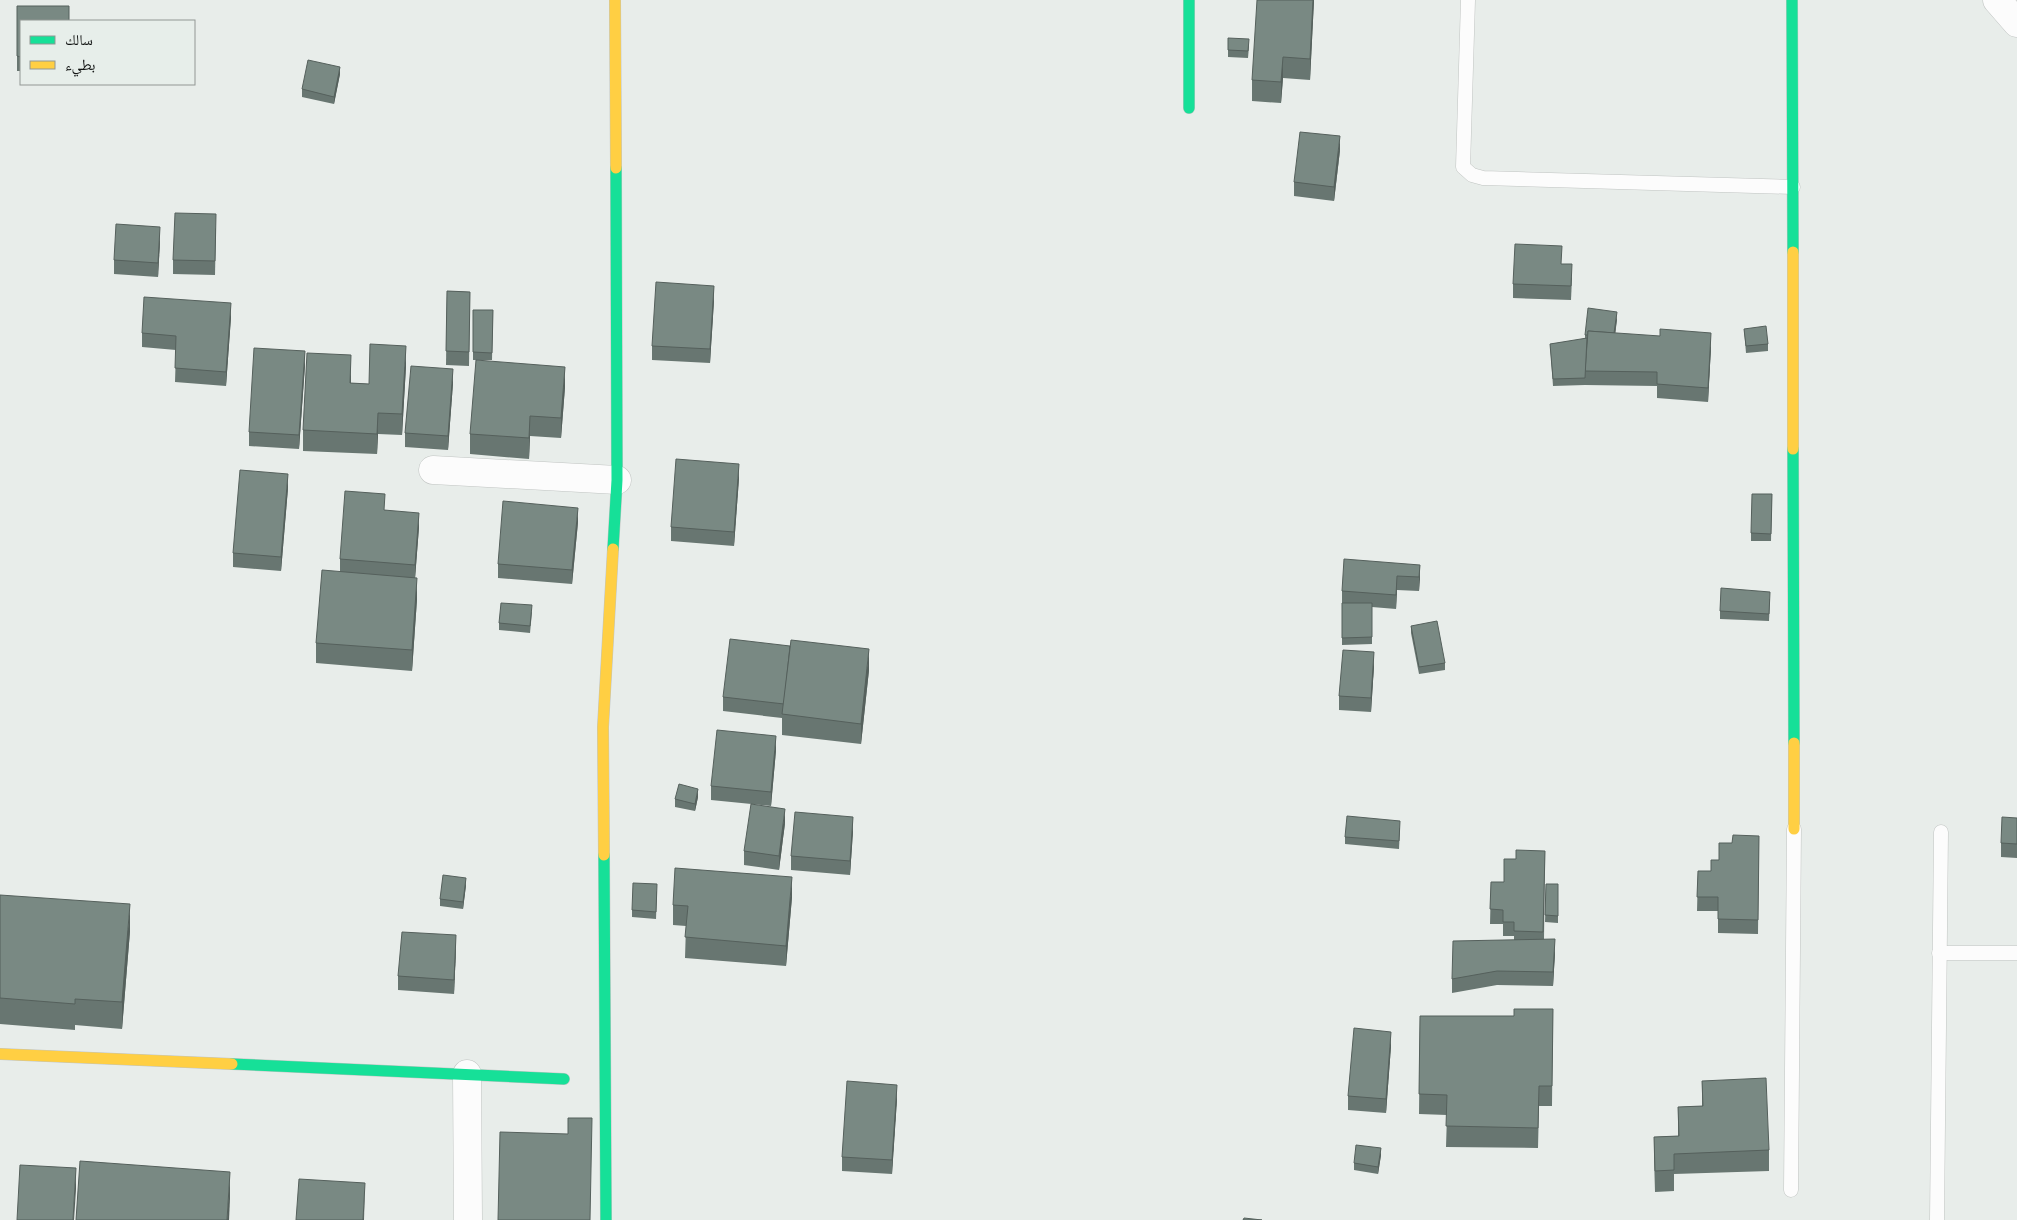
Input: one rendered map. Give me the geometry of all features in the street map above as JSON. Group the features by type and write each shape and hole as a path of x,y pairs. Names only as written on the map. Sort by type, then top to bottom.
{"street":[{"path":"606,1220 603,727 618,480 615,0"},
{"path":"1189,0 1189,108"},
{"path":"1792,0 1794,829"},
{"path":"1997,0 2017,23"},
{"path":"433,470 618,480"},
{"path":"0,1054 564,1079"},
{"path":"467,1074 468,1220"}],"lane":[{"path":"1468,0 1463,167 1472,175 1493,178 1793,187"},
{"path":"1791,1190 1794,829"},
{"path":"1937,1220 1941,832"},
{"path":"1939,953 2017,953"}],"building":[{"path":"1257,0 1313,0 1310,59 1283,57 1281,82 1252,80"},
{"path":"17,6 69,6 69,20 20,20 20,57 17,56"},
{"path":"1228,38 1249,39 1248,51 1228,50"},
{"path":"308,60 340,67 334,97 302,89"},
{"path":"1300,132 1340,136 1334,187 1294,182"},
{"path":"175,213 216,214 215,261 173,260"},
{"path":"116,224 160,227 158,263 114,260"},
{"path":"1515,244 1562,246 1561,264 1572,264 1571,286 1513,284"},
{"path":"656,282 714,286 710,349 652,346"},
{"path":"447,291 470,292 469,352 446,351"},
{"path":"144,297 231,303 226,372 175,368 176,336 142,333"},
{"path":"1588,308 1617,312 1614,333 1588,331 1588,335 1585,335"},
{"path":"473,310 493,310 492,353 473,352"},
{"path":"1766,326 1768,344 1746,346 1744,329"},
{"path":"1660,329 1711,333 1708,388 1657,384 1657,372 1585,371 1588,331 1660,336"},
{"path":"1587,338 1585,378 1553,379 1550,344"},
{"path":"370,344 406,346 402,414 378,413 377,434 303,430 307,353 351,355 350,383 369,384"},
{"path":"254,348 305,351 299,435 249,432"},
{"path":"476,360 565,367 561,418 530,416 529,438 470,434"},
{"path":"411,366 453,369 448,436 405,433"},
{"path":"676,459 739,464 734,532 671,527"},
{"path":"240,470 288,474 281,557 233,553"},
{"path":"345,491 385,494 384,510 419,513 415,565 340,559"},
{"path":"1752,494 1772,494 1771,534 1751,533"},
{"path":"503,501 578,508 572,570 498,564"},
{"path":"1344,559 1420,565 1419,577 1397,576 1396,595 1342,591"},
{"path":"322,570 417,578 412,650 316,643"},
{"path":"1721,588 1770,592 1769,614 1720,611"},
{"path":"501,603 532,605 530,626 499,623"},
{"path":"1342,603 1372,603 1372,637 1342,638"},
{"path":"1437,621 1445,663 1419,667 1411,626"},
{"path":"730,639 790,646 784,704 723,697"},
{"path":"791,640 869,649 861,724 782,714"},
{"path":"1343,650 1374,652 1371,698 1339,696"},
{"path":"717,730 776,736 771,792 711,786"},
{"path":"679,784 698,789 695,804 675,799"},
{"path":"751,804 785,809 779,856 744,851"},
{"path":"795,812 853,817 850,861 791,856"},
{"path":"1347,816 1400,821 1399,841 1345,837"},
{"path":"2002,817 2017,818 2017,844 2001,843"},
{"path":"1733,835 1759,836 1758,920 1718,919 1718,897 1697,897 1698,871 1711,871 1711,860 1719,860 1719,843 1732,843"},
{"path":"1516,850 1545,851 1543,932 1514,931 1514,922 1503,922 1503,910 1490,909 1491,882 1504,882 1504,859 1516,859"},
{"path":"675,868 792,877 786,946 685,937 688,906 673,905"},
{"path":"443,875 466,878 463,902 440,899"},
{"path":"633,883 657,884 656,912 632,910"},
{"path":"1546,884 1558,884 1558,916 1545,915"},
{"path":"0,895 130,904 122,1002 75,999 75,1004 0,998"},
{"path":"402,932 456,935 454,980 398,976"},
{"path":"1555,939 1553,972 1497,971 1452,979 1453,941"},
{"path":"1514,1009 1553,1009 1552,1086 1539,1086 1538,1128 1446,1126 1447,1095 1419,1094 1420,1016 1514,1016"},
{"path":"1354,1028 1391,1032 1386,1099 1348,1096"},
{"path":"1766,1078 1769,1150 1674,1154 1674,1170 1655,1171 1654,1137 1679,1136 1678,1107 1703,1106 1702,1081"},
{"path":"847,1081 897,1085 892,1160 842,1157"},
{"path":"568,1118 592,1118 590,1220 498,1220 500,1132 568,1134"},
{"path":"1356,1145 1381,1148 1378,1167 1354,1163"},
{"path":"80,1161 230,1172 227,1220 76,1220"},
{"path":"20,1165 76,1168 73,1220 17,1220"},
{"path":"299,1179 365,1183 363,1220 296,1220"},
{"path":"1244,1218 1262,1220 1243,1220"}],"traffic: fast":[{"path":"1189,0 1189,108"},
{"path":"1792,0 1793,252"},
{"path":"613,549 617,480 616,168"},
{"path":"1793,449 1794,743"},
{"path":"604,855 606,1220"},
{"path":"232,1064 564,1079"}],"traffic: slow":[{"path":"615,0 616,168"},
{"path":"1793,252 1793,449"},
{"path":"604,855 603,727 613,549"},
{"path":"1794,743 1794,829"},
{"path":"0,1054 232,1064"}]}
